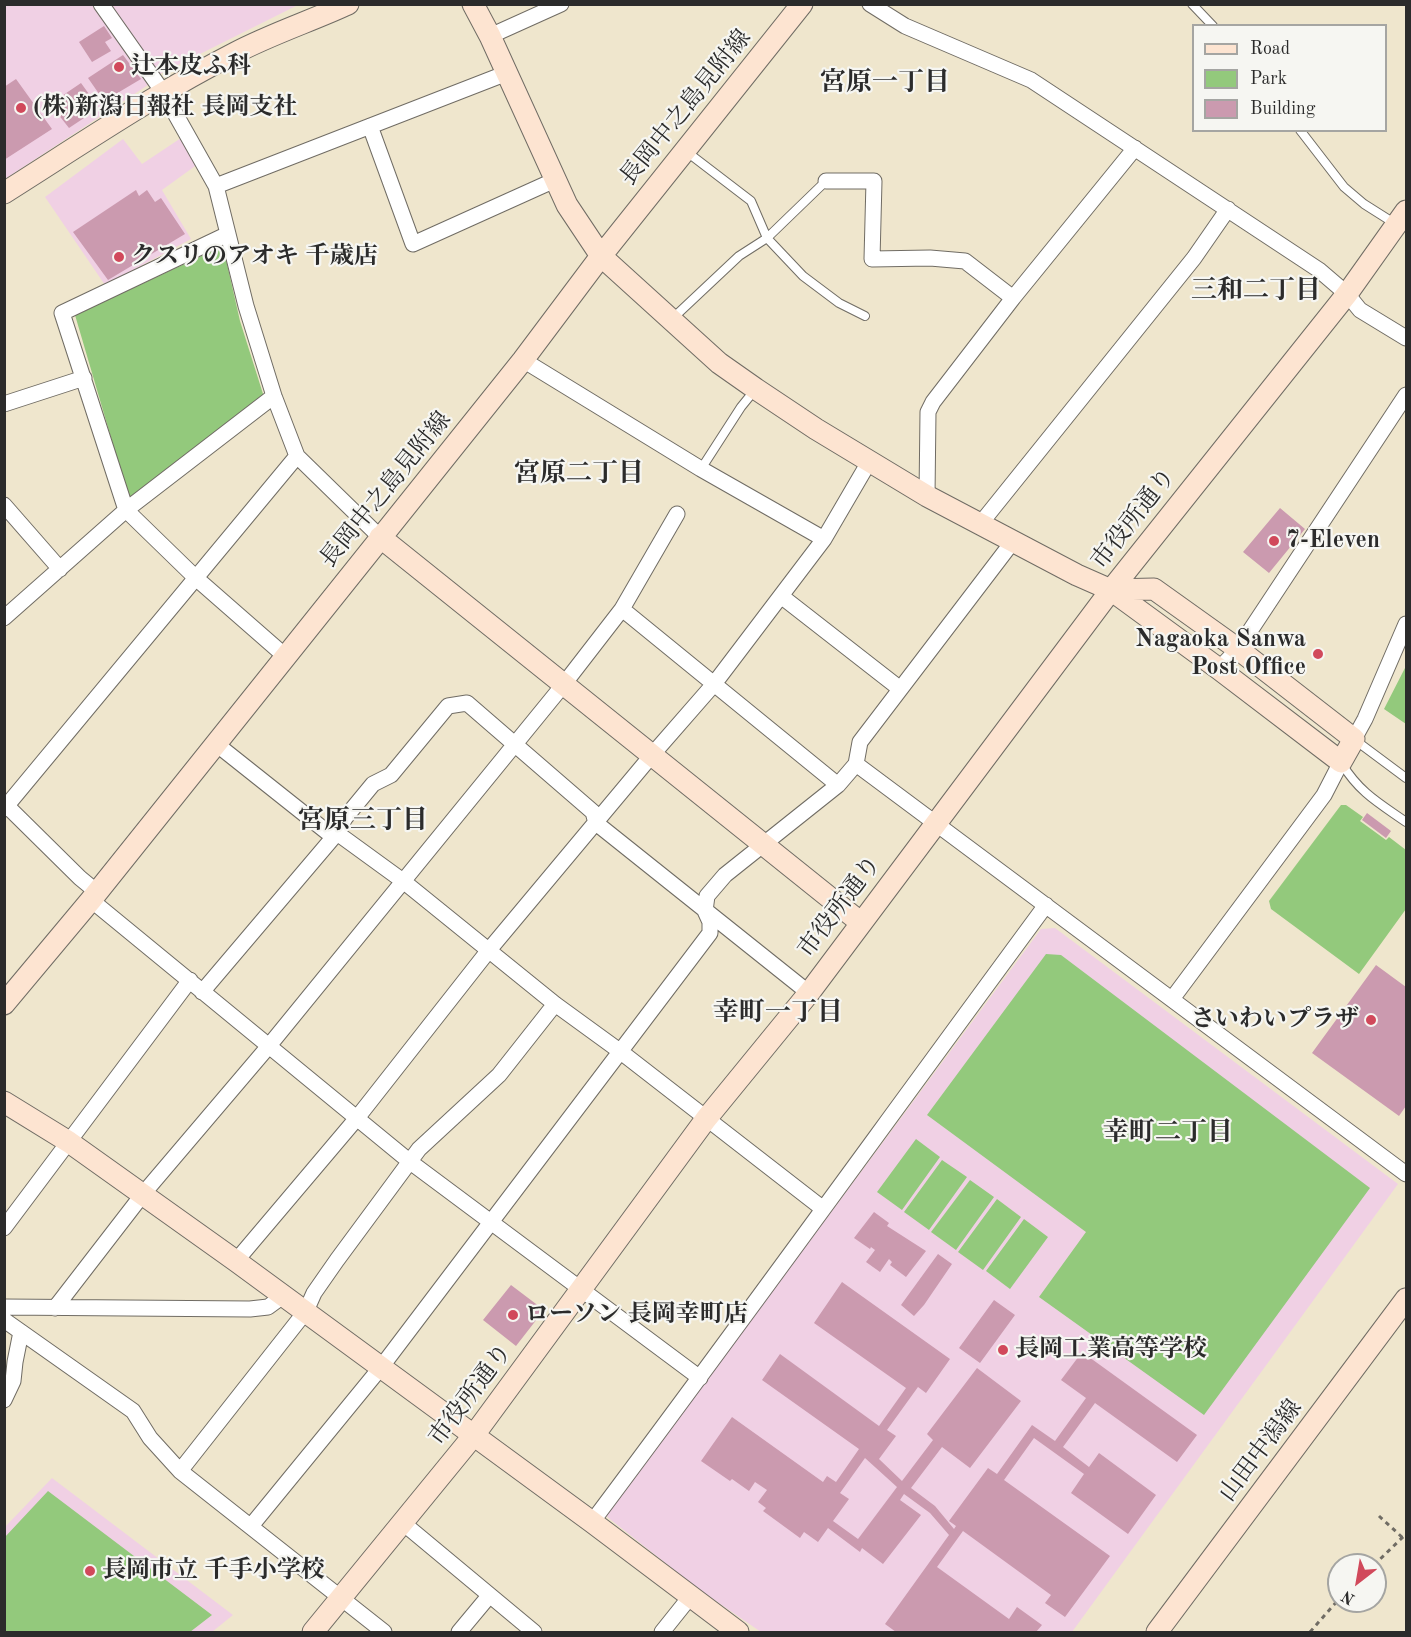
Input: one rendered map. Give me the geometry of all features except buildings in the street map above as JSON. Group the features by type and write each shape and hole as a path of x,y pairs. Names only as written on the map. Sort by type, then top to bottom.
{"street":[{"path":"101,4 163,92 216,186 246,306 274,396 297,456 380,537 860,922"},
{"path":"4,193 163,92 238,51 348,4"},
{"path":"473,4 490,36 567,205 601,255 719,363 869,462 927,496 1077,575 1111,590 1341,762"},
{"path":"490,36 561,4"},
{"name":"長岡中之島見附線","path":"4,1004 94,896 523,360 601,255 802,4"},
{"path":"870,4 905,26 1031,80 1319,270 1347,294 1360,310 1407,338"},
{"path":"216,186 507,74"},
{"path":"370,126 413,244 555,180"},
{"path":"927,496 928,412 933,402 1013,298 1135,148"},
{"path":"826,181 874,181 872,259 930,258 965,261 1013,298"},
{"path":"981,523 1194,258 1228,209"},
{"name":"市役所通り","path":"313,1632 474,1435 706,1119 809,993 1111,590 1347,294 1401,218"},
{"path":"228,234 62,313 126,510 197,579 285,656"},
{"path":"523,360 701,469 824,539"},
{"path":"4,404 84,378"},
{"path":"4,618 126,510 274,396"},
{"path":"1219,669 1238,649 1407,396"},
{"path":"297,456 197,579 5,806 80,878 94,896 268,1047 489,1223 700,1378"},
{"path":"236,1261 357,1118 489,950 652,754 714,684 824,539 869,462"},
{"path":"4,505 60,569"},
{"path":"55,1308 143,1194 268,1047 564,684 622,609 677,514"},
{"path":"251,1527 382,1366 710,933 710,922 705,910 707,896 725,875 838,785 856,764 860,742 1014,540"},
{"path":"1111,590 1154,590 1238,649 1354,739"},
{"path":"781,597 899,688"},
{"path":"622,609 838,785"},
{"path":"1172,999 1324,795 1365,719 1407,624"},
{"path":"202,992 336,833 345,818 373,784 391,775 448,706 466,704 593,812 596,824 809,993"},
{"path":"215,743 327,832 336,833 403,881 555,1004 621,1052 822,1208"},
{"path":"856,764 1407,1174"},
{"path":"592,1522 1046,905"},
{"path":"4,1228 190,980"},
{"path":"180,1470 306,1311 314,1293 409,1161 449,1119 499,1075 555,1004"},
{"path":"4,1102 69,1142 306,1311 738,1632"},
{"path":"4,1307 250,1309 268,1307 283,1296"},
{"name":"山田中潟線","path":"1157,1632 1407,1299"},
{"path":"4,1320 133,1411 150,1438 180,1470 384,1632"},
{"path":"4,1400 13,1382 21,1332"},
{"path":"403,1522 534,1632"},
{"path":"459,1632 489,1596"},
{"path":"662,1632 690,1597"}],"lane":[{"path":"1192,4 1211,24"},
{"path":"1302,132 1344,187 1364,204 1401,218"},
{"path":"685,151 751,201 767,238 803,276 839,303 865,316"},
{"path":"671,320 739,256 767,238 826,181"},
{"path":"701,469 741,407 756,389"},
{"path":"1354,739 1407,778"},
{"path":"1341,762 1364,794 1407,822"}],"path":[{"path":"1378,1516 1403,1538"},
{"path":"1387,1553 1407,1534"},
{"path":"1310,1632 1327,1613"}],"shaded area":[{"path":"5,5 92,5 148,85 5,179"},
{"path":"109,5 298,5 158,75"},
{"path":"181,138 198,164 162,190 191,239 105,285 45,197 123,139 142,164"},
{"name":"長岡工業高等学校","path":"1055,928 1398,1184 1072,1632 761,1632 697,1588 606,1516 1041,929"},
{"name":"長岡市立 千手小学校","path":"52,1478 233,1615 212,1632 5,1632 4,1528"}],"green space":[{"path":"223,246 240,321 264,397 129,499 75,315"},
{"path":"1406,666 1406,724 1384,709"},
{"path":"1341,805 1346,805 1363,817 1360,821 1386,840 1389,837 1406,850 1406,909 1359,974 1271,909 1269,901"},
{"path":"1046,954 1061,955 1370,1188 1204,1415 1039,1297 1086,1232 927,1115"},
{"path":"916,1139 940,1157 902,1210 877,1192"},
{"path":"942,1160 967,1177 929,1230 904,1212"},
{"path":"970,1180 994,1197 956,1250 931,1232"},
{"path":"997,1199 1021,1217 983,1270 958,1252"},
{"path":"1024,1219 1048,1237 1010,1289 986,1271"},
{"name":"長岡市立 千手小学校","path":"48,1491 212,1615 190,1632 5,1632 5,1537"}],"place":[{"name":"辻本皮ふ科","path":"119,67"},
{"name":"(株)新潟日報社 長岡支社","path":"21,108"},
{"name":"クスリのアオキ 千歳店","path":"119,257"},
{"name":"7-Eleven","path":"1274,541"},
{"name":"Nagaoka Sanwa Post Office","path":"1318,654"},
{"name":"さいわいプラザ","path":"1371,1020"},
{"name":"ローソン 長岡幸町店","path":"513,1315"},
{"name":"長岡工業高等学校","path":"1003,1350"},
{"name":"長岡市立 千手小学校","path":"90,1571"}],"district":[{"name":"宮原一丁目","path":"885,83"},
{"name":"三和二丁目","path":"1256,291"},
{"name":"宮原二丁目","path":"579,474"},
{"name":"宮原三丁目","path":"363,821"},
{"name":"幸町一丁目","path":"778,1013"},
{"name":"幸町二丁目","path":"1168,1133"}]}
